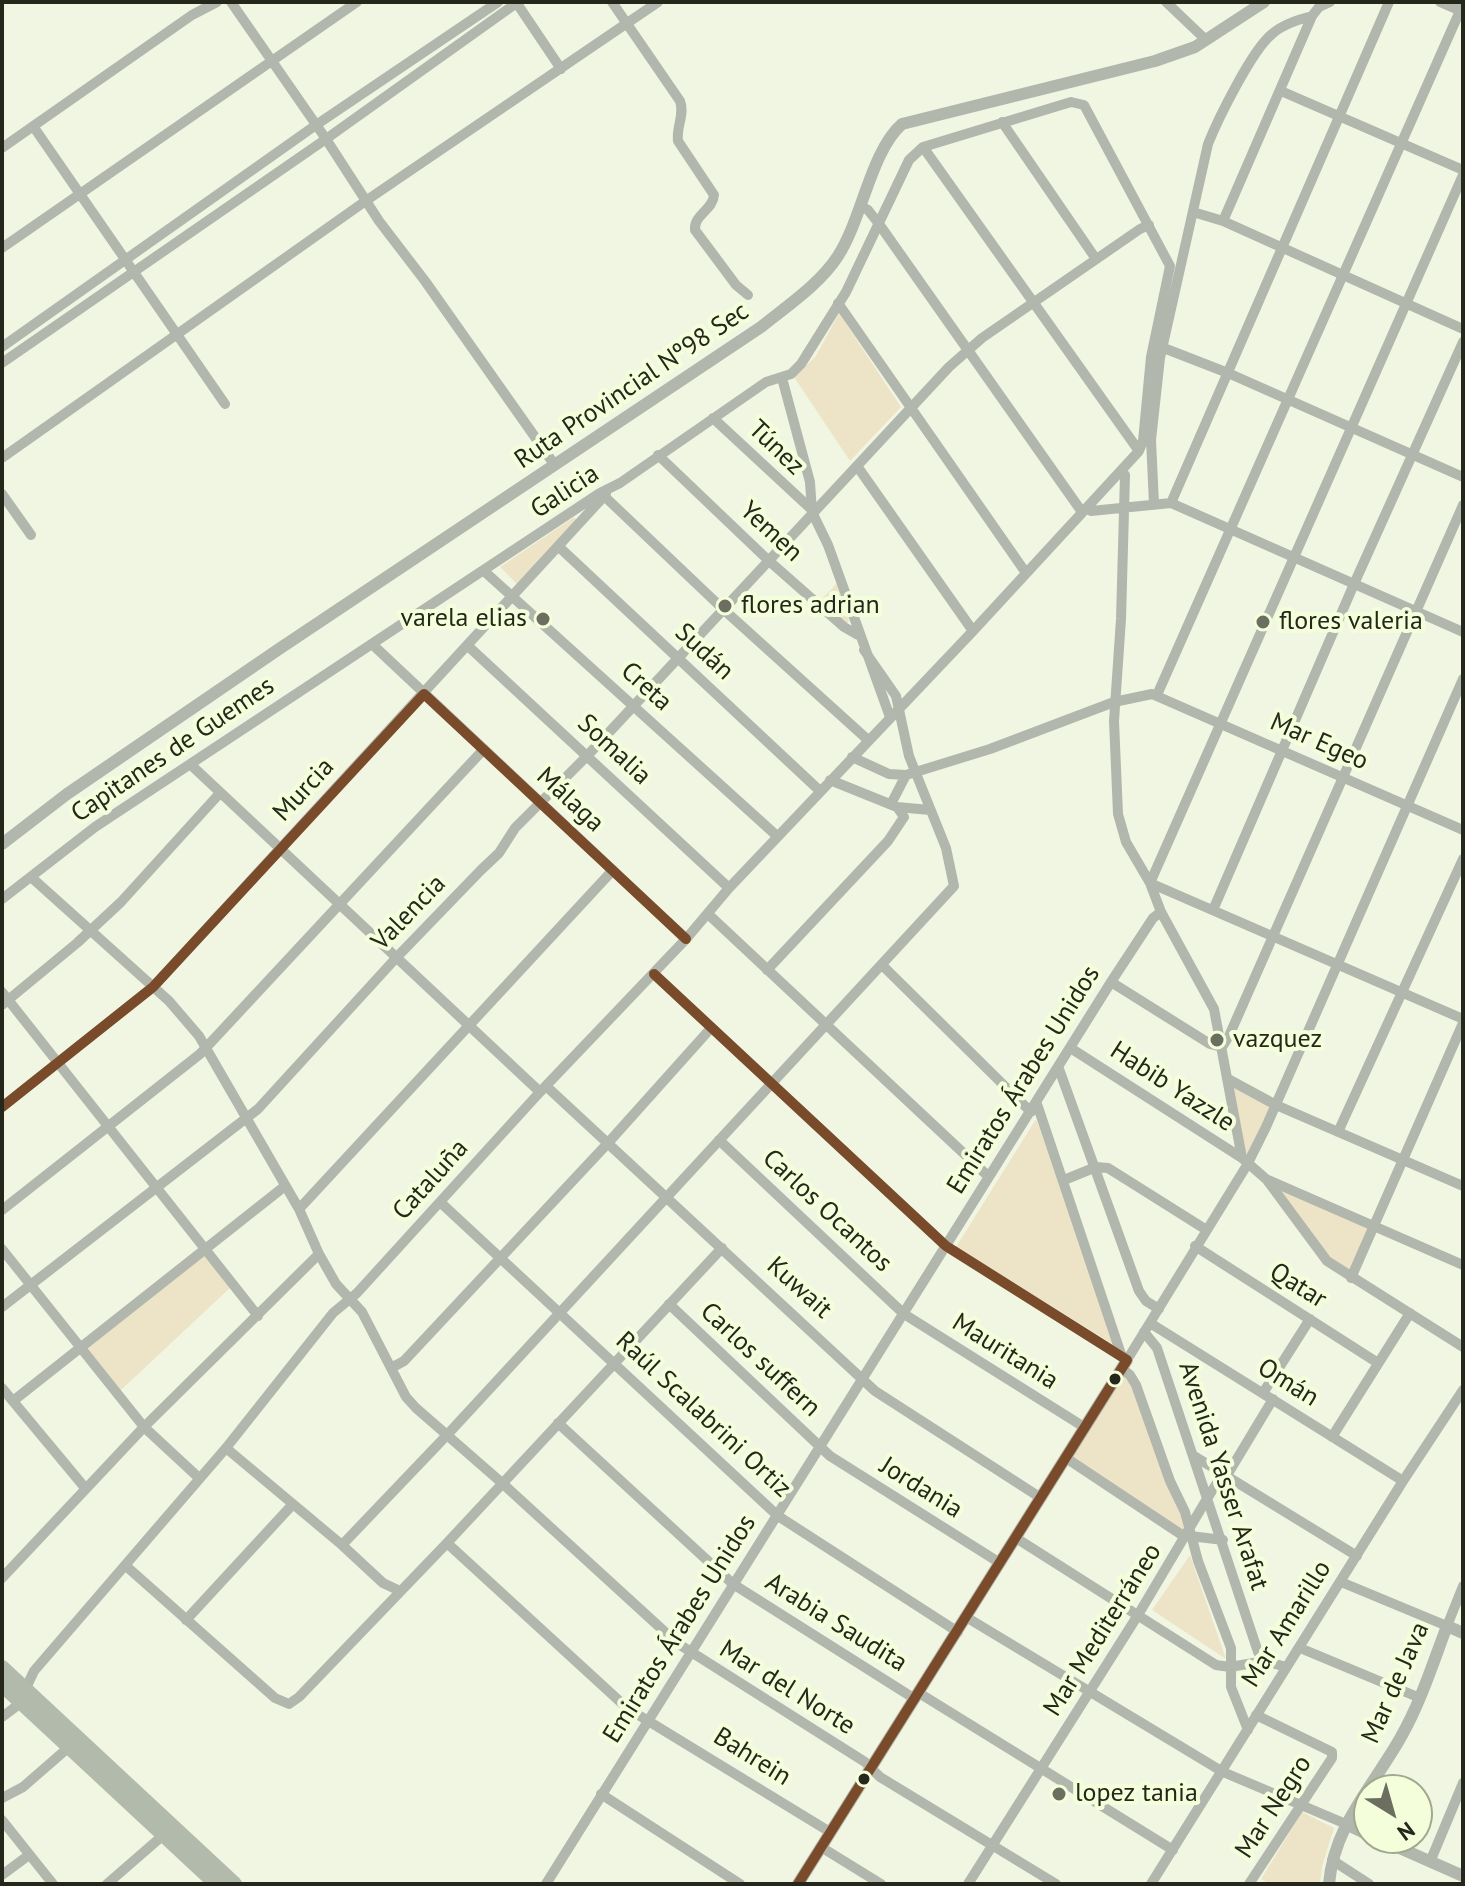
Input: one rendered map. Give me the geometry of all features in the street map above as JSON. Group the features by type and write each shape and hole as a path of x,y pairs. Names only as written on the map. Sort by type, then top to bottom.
{"main road":[{"path":"2,1668 69,1747 234,1884"},
{"path":"2,1684 22,1695 168,1831 217,1884"}],"street":[{"path":"2,148 192,15 217,2"},
{"path":"231,2 388,235 425,281 554,464"},
{"path":"2,248 357,2"},
{"path":"2,347 316,125 498,2"},
{"path":"2,363 326,139 517,2 561,69"},
{"path":"612,2 683,108 678,141 714,195 711,205 696,220 695,230 736,285 748,295"},
{"path":"2,458 367,200 626,24 641,6 658,2"},
{"path":"1166,2 1206,40"},
{"name":"Ruta Provincial Nº98 Sec","path":"2,844 67,794 554,464 737,344 780,311 821,277 837,258 862,207 884,147 902,124 1186,51 1264,2"},
{"path":"1223,221 1312,16 1319,7 1330,2"},
{"path":"1171,503 1389,2"},
{"path":"852,757 889,774 910,772 990,749 1114,702 1147,694 1157,695 1462,9 1440,2"},
{"path":"1086,510 1139,451 1143,441 1158,345 1175,267 1216,123 1257,52 1272,33 1312,16"},
{"path":"1150,883 1463,172 1281,91"},
{"path":"1139,451 923,147 1071,102 1082,103 1175,267"},
{"path":"1002,122 1096,259"},
{"path":"33,126 225,404"},
{"name":"Galicia","path":"373,645 620,483 770,379 791,374 801,364 838,303 909,160 923,147"},
{"path":"862,207 879,224 1086,510"},
{"path":"1193,212 1223,221 1463,329"},
{"name":"Valencia","path":"2,1307 258,1109 396,958 499,853 515,828 679,658 811,510 857,466 967,349 1149,225"},
{"path":"838,303 1026,573"},
{"path":"1213,910 1463,342"},
{"path":"1158,345 1289,399 1463,477"},
{"path":"1154,504 1151,440 1158,345"},
{"path":"782,378 810,482 811,510 828,545 890,717"},
{"name":"Túnez","path":"713,418 811,510"},
{"path":"1086,510 1125,475 1151,440"},
{"name":"Yemen","path":"658,455 768,560 844,627 859,636"},
{"path":"857,466 973,631"},
{"path":"1125,475 1121,619 1114,702 1118,814 1121,829 1150,883 1161,912 1214,1009 1244,1162"},
{"path":"2,494 31,535"},
{"path":"602,494 868,740"},
{"name":"Murcia","path":"2,1107 153,987 468,646 602,494"},
{"path":"1086,510 1171,503 1463,632"},
{"path":"1222,1047 1463,505"},
{"name":"Cataluña","path":"2,1717 22,1695 34,1671 226,1448 333,1313 351,1299 543,1089 654,974 777,836 1086,510"},
{"name":"Sudán","path":"558,546 820,791"},
{"name":"Creta","path":"484,571 777,836"},
{"name":"Málaga","path":"373,645 686,939"},
{"name":"Capitanes de Guemes","path":"2,899 67,847 373,645"},
{"name":"Somalia","path":"468,646 729,888"},
{"path":"342,1545 883,966 954,886 946,848 910,772 899,708 892,689 864,650"},
{"path":"798,1884 1159,1309 1276,1105 1463,679"},
{"name":"Mar Egeo","path":"1157,695 1463,830"},
{"path":"2,1210 200,1054 484,749"},
{"name":"Kuwait","path":"190,764 468,1026 608,1143 875,1391 1041,1498"},
{"path":"894,805 910,772"},
{"path":"830,780 894,805 930,810"},
{"path":"220,793 121,902 90,931 4,999 258,1316"},
{"path":"767,970 888,841 904,817 894,805"},
{"path":"1338,1132 1463,859"},
{"path":"299,1209 613,870"},
{"name":"Mar del Norte","path":"31,877 169,1001 206,1046 299,1209 336,1284 362,1312 411,1402 691,1653 871,1768 880,1777 1056,1884"},
{"path":"1150,883 1463,1021 1351,1278"},
{"name":"Emiratos Árabes Unidos","path":"546,1884 1072,1049 1111,982 1153,918 1161,912"},
{"path":"708,914 989,1177"},
{"path":"883,966 1034,1108"},
{"path":"654,974 946,1246 1123,1362"},
{"path":"1111,982 1210,1044 1222,1047"},
{"path":"391,1368 404,1361 711,1028"},
{"name":"Habib Yazzle","path":"1072,1049 1266,1179"},
{"path":"1059,1069 1139,1291 1146,1301 1159,1309"},
{"path":"1228,1079 1276,1105 1463,1186"},
{"name":"Avenida Yasser Arafat","path":"1034,1108 1064,1180 1123,1362 1136,1385 1231,1648 1231,1687 1248,1730"},
{"name":"Carlos Ocantos","path":"719,1140 904,1314"},
{"path":"1064,1180 1096,1167 1108,1168 1205,1229"},
{"path":"1266,1179 1463,1265"},
{"path":"1266,1179 1322,1256 1351,1278 1463,1347"},
{"path":"13,1401 285,1186"},
{"name":"Raúl Scalabrini Ortiz","path":"440,1202 778,1516 958,1632"},
{"name":"Qatar","path":"1195,1246 1378,1363"},
{"path":"126,1566 275,1698 289,1704 447,1543 722,1248"},
{"path":"2,1249 144,1427 199,1478"},
{"path":"2,1578 144,1427 319,1254"},
{"name":"Carlos suffern","path":"669,1304 821,1447"},
{"path":"1332,1437 1410,1313"},
{"name":"Mauritania","path":"904,1314 1084,1427"},
{"name":"Mar Mediterráneo","path":"968,1884 1190,1534 1208,1497 1217,1483 1226,1477 1310,1319"},
{"name":"Avenida Yasser Arafat","path":"1147,1328 1157,1348 1223,1540 1258,1652 1265,1661"},
{"name":"Omán","path":"1147,1328 1268,1396 1403,1481"},
{"path":"2,1388 86,1489"},
{"name":"Mar Amarillo","path":"1151,1884 1463,1390"},
{"name":"Arabia Saudita","path":"558,1423 733,1584 917,1696 1042,1767 1173,1850"},
{"name":"Jordania","path":"821,1447 830,1456 1000,1563"},
{"path":"226,1448 383,1583 400,1591"},
{"path":"1194,1456 1357,1556"},
{"path":"1066,1458 1190,1534 1223,1540"},
{"path":"186,1620 293,1504"},
{"path":"1016,1538 1216,1665 1230,1667 1265,1661 1286,1667"},
{"name":"Bahrein","path":"447,1543 617,1699 830,1832"},
{"path":"1341,1582 1463,1633"},
{"name":"Mar de Java","path":"1329,1884 1332,1860 1346,1824 1401,1736 1420,1698 1463,1586"},
{"path":"966,1617 1223,1772 1353,1827"},
{"path":"1300,1648 1420,1698"},
{"name":"Mar Negro","path":"1249,1884 1332,1758 1332,1752 1256,1715"},
{"path":"2,1798 23,1787 69,1747"},
{"path":"1430,1862 1463,1783"},
{"path":"601,1794 740,1884"},
{"path":"2,1820 53,1884"},
{"path":"107,1884 168,1831"},
{"path":"821,1847 881,1884"},
{"path":"1412,1854 1463,1876"},
{"path":"2,1875 29,1855"},
{"path":"1332,1860 1369,1884"}],"shaded area":[{"path":"839,313 901,407 850,461 794,377 816,356"},
{"path":"574,517 577,520 517,584 500,567"},
{"path":"837,583 849,620 847,625 821,600"},
{"path":"1229,1081 1275,1106 1247,1164"},
{"path":"1036,1119 1078,1232 1114,1345 956,1247"},
{"path":"1267,1180 1372,1225 1351,1277 1328,1261"},
{"path":"203,1253 231,1287 120,1391 84,1349"},
{"path":"1122,1370 1129,1376 1182,1513 1185,1534 1072,1457"},
{"path":"1190,1555 1226,1659 1152,1610"},
{"path":"1302,1812 1334,1828 1320,1884 1270,1884 1261,1879"}],"transit line":[{"path":"2,1107 153,987 424,694 686,939"},
{"path":"654,974 946,1246 1127,1360 798,1884"}],"place":[{"name":"flores adrian","path":"725,606"},
{"name":"varela elias","path":"543,619"},
{"name":"flores valeria","path":"1263,622"},
{"name":"vazquez","path":"1217,1040"},
{"name":"lopez tania","path":"1059,1794"}]}
